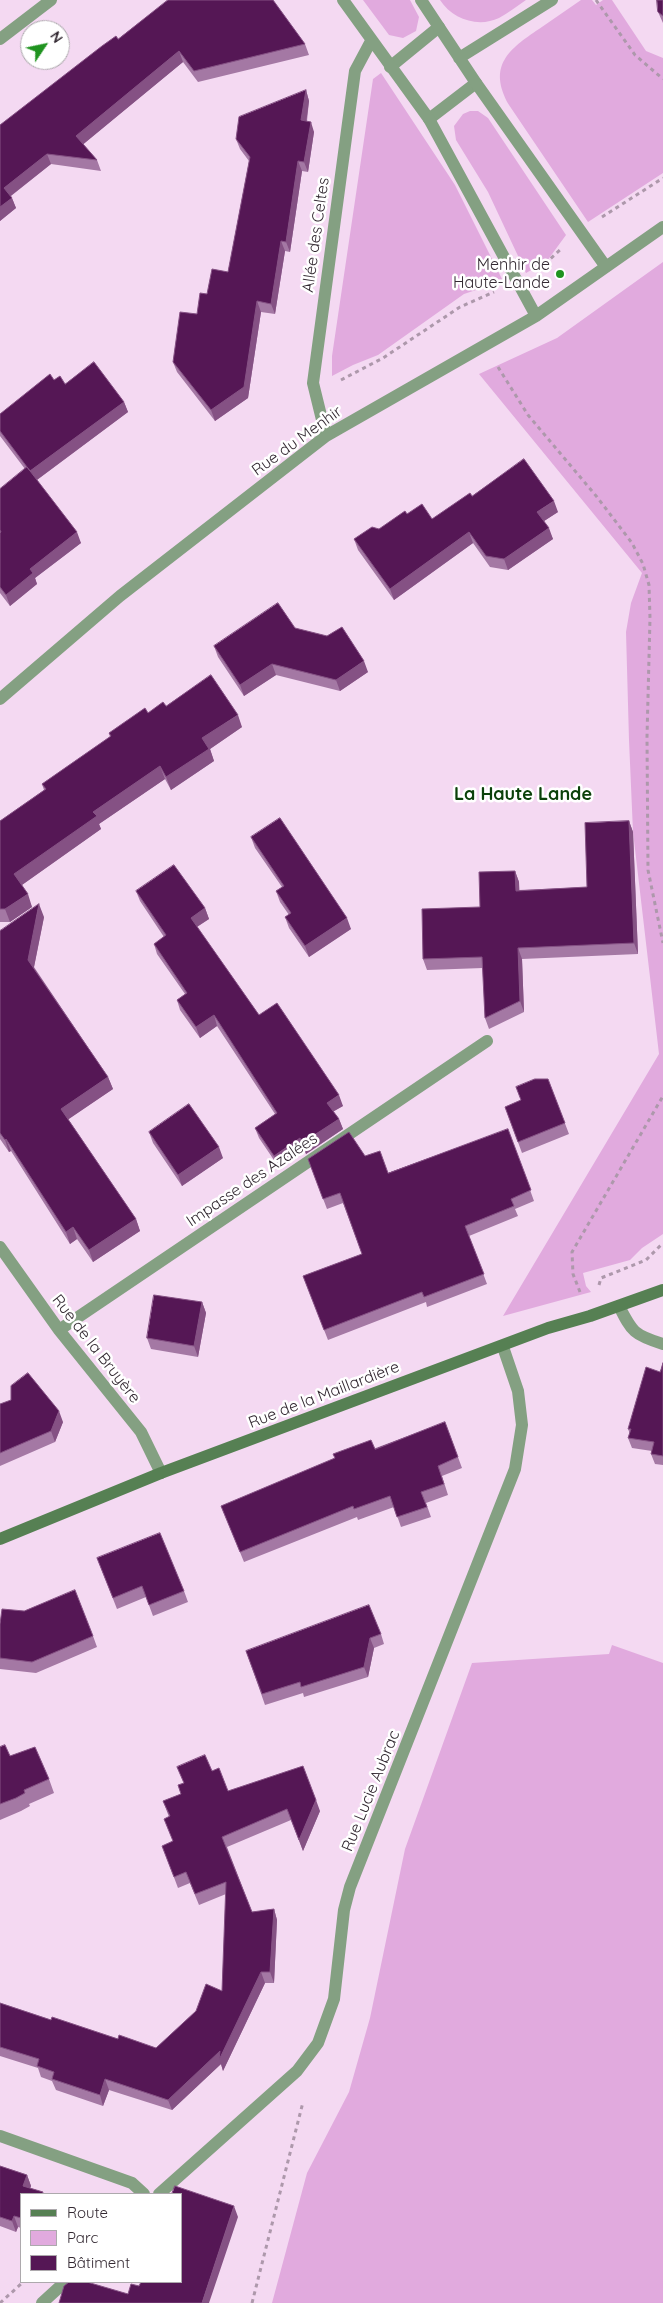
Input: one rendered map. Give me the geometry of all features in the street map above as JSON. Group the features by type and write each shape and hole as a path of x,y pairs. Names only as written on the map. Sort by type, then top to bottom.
{"street":[{"path":"0,39 51,0"},
{"path":"343,0 429,119 536,316"},
{"path":"421,0 476,84 606,267"},
{"path":"459,58 552,0"},
{"path":"390,67 439,27"},
{"name":"Allée des Celtes","path":"326,436 313,383 355,71 371,41"},
{"path":"429,119 476,84"},
{"name":"Rue du Menhir","path":"0,699 120,596 326,436 485,347 536,316 663,227"},
{"name":"Impasse des Azalées","path":"59,1330 487,1040"},
{"name":"Rue de la Bruyère","path":"0,1248 59,1330 141,1432 161,1473"},
{"name":"Rue de la Maillardière","path":"0,1539 161,1473 503,1347 548,1328 590,1316 663,1290"},
{"path":"619,1306 630,1328 644,1338 663,1344"},
{"name":"Rue Lucie Aubrac","path":"160,2193 297,2071 318,2043 334,1999 344,1910 350,1887 515,1470 522,1425 518,1391 503,1347"},
{"path":"0,2136 132,2183 143,2193"},
{"path":"42,2303 64,2283"}],"path":[{"path":"596,0 635,55 663,79"},
{"path":"485,347 528,415 596,496 632,543 643,564 649,585 650,618 647,738 648,870 663,943"},
{"path":"590,1316 573,1274 572,1252 663,1096"},
{"path":"252,2303 303,2101"},
{"path":"0,2303 22,2283"}],"green space":[{"path":"363,0 410,0 419,17 416,31 403,38 389,35"},
{"path":"440,0 526,0 499,18 491,21 474,22 458,17 445,7"},
{"path":"581,0 592,0 596,5 603,0 612,0 646,51 663,58 663,173 588,222 509,105 500,79 504,60 519,44"},
{"path":"381,73 455,185 503,281 464,294 378,355 332,376 332,356 373,79"},
{"path":"470,111 478,111 488,118 566,235 547,261 526,273 488,192 456,140 454,126 463,114"},
{"path":"663,262 663,1234 642,1248 630,1260 583,1273 586,1286 591,1292 503,1316 659,1054 633,832 629,740 626,632 631,603 642,573 479,374 557,338"},
{"path":"612,1645 663,1663 663,2303 272,2303 307,2173 349,2092 370,2018 405,1849 472,1663 609,1654"}],"building":[{"path":"168,0 273,0 305,44 194,71 179,51 76,136 97,160 47,154 4,188 12,198 0,207 0,125 102,46 116,36 118,39"},
{"path":"657,0 663,0 663,16 658,12"},
{"path":"306,90 301,120 311,122 304,162 298,161 286,242 281,241 271,304 257,301 244,387 211,410 173,362 180,312 197,314 200,293 207,294 212,269 228,272 250,157 236,139 239,117"},
{"path":"94,362 124,402 30,471 0,431 0,414 50,374 54,380 60,376 65,384"},
{"path":"524,459 554,501 537,512 549,528 504,559 486,556 469,532 390,589 354,539 372,527 379,529 405,511 407,514 422,504 432,519 470,493 472,496"},
{"path":"27,467 77,532 30,569 33,573 6,595 0,587 0,489"},
{"path":"278,603 295,628 327,636 342,627 364,661 336,680 272,664 240,685 214,646"},
{"path":"211,675 238,715 202,738 209,749 166,777 160,766 93,812 97,816 14,874 28,894 5,909 0,909 0,821 46,789 42,784 111,736 109,733 145,708 148,713 163,702 166,706"},
{"path":"280,818 347,918 305,946 285,917 291,913 276,891 284,886 251,837"},
{"path":"629,821 634,943 518,948 520,1001 485,1018 482,957 423,959 422,909 480,907 479,872 515,871 516,891 587,887 585,823"},
{"path":"174,865 205,908 191,918 259,1015 277,1003 339,1095 327,1103 339,1119 302,1143 300,1138 274,1156 255,1128 277,1113 214,1015 196,1027 177,1000 187,993 154,944 166,935 136,891"},
{"path":"39,904 28,960 108,1077 61,1109 136,1219 89,1250 73,1227 66,1232 6,1139 0,1133 0,931"},
{"path":"535,1079 548,1079 565,1123 518,1142 505,1107 521,1100 516,1087"},
{"path":"189,1104 219,1147 178,1175 149,1132"},
{"path":"508,1129 531,1190 511,1199 514,1206 465,1226 484,1274 424,1297 422,1292 324,1330 303,1276 362,1254 340,1193 323,1199 308,1159 349,1132 365,1156 380,1151 388,1173"},
{"path":"154,1295 202,1302 194,1346 147,1338"},
{"path":"663,1363 663,1456 651,1454 654,1442 628,1438 631,1429 628,1429 646,1367 660,1372"},
{"path":"28,1373 59,1411 51,1431 0,1453 0,1404 11,1400 11,1386"},
{"path":"445,1422 458,1457 438,1466 444,1484 421,1492 427,1507 397,1517 390,1496 354,1509 353,1506 240,1552 221,1506 335,1458 333,1454 371,1440 375,1449"},
{"path":"160,1533 184,1591 149,1605 142,1586 113,1598 97,1558"},
{"path":"75,1590 93,1636 32,1662 0,1658 2,1609 24,1611"},
{"path":"369,1605 381,1634 370,1638 364,1667 301,1687 300,1682 262,1694 246,1651"},
{"path":"5,1745 10,1756 35,1747 49,1779 24,1790 25,1793 16,1798 0,1804 0,1747"},
{"path":"205,1755 212,1771 219,1768 228,1791 303,1766 316,1800 299,1840 287,1809 222,1837 252,1912 274,1909 270,1972 261,1972 219,2060 220,2051 168,2100 105,2079 100,2095 52,2079 54,2072 37,2066 39,2059 0,2047 0,2003 51,2020 52,2017 118,2039 119,2035 156,2048 196,2011 206,1984 222,1991 226,1882 195,1894 186,1872 174,1877 162,1846 173,1841 164,1819 170,1816 163,1801 181,1794 178,1785 184,1783 177,1767"},
{"path":"0,2166 27,2175 23,2186 43,2192 20,2193 20,2218 14,2216 12,2221 0,2217"},
{"path":"175,2186 234,2206 202,2303 59,2303 64,2286 68,2283 90,2283 128,2294 131,2284 139,2286 140,2283 182,2283 182,2193 172,2193"}],"place":[{"name":"Menhir de Haute-Lande","path":"560,274"}],"district":[{"name":"La Haute Lande","path":"523,795"}]}
